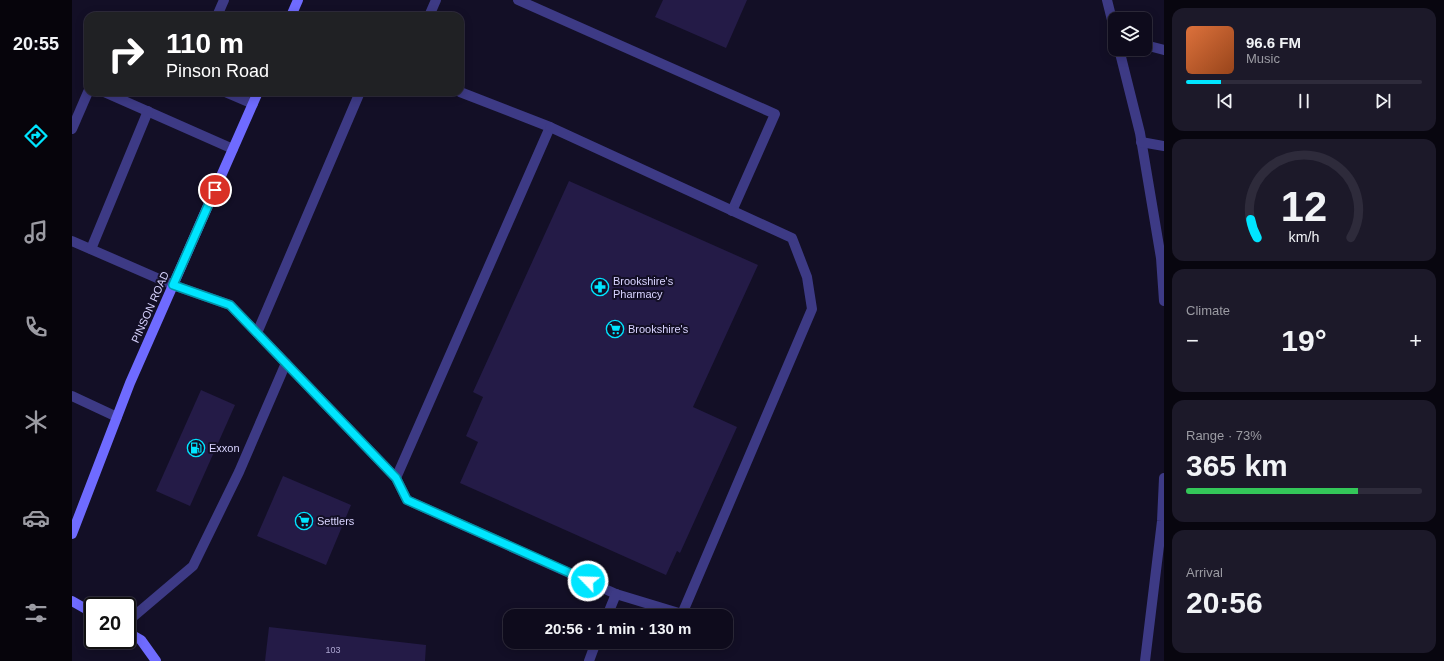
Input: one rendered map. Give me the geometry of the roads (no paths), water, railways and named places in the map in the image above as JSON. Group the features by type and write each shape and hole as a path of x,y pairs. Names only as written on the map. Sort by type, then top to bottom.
{"main road":[{"path":"293,12 298,0"},
{"name":"PINSON ROAD","path":"72,534 130,383 256,96"},
{"path":"72,601 84,608"},
{"path":"136,637 141,640 156,661"}],"lane":[{"path":"219,12 224,0"},
{"path":"431,12 436,0"},
{"path":"518,0 775,114 732,211"},
{"path":"1107,0 1110,12"},
{"path":"1152,47 1164,50"},
{"path":"1121,56 1141,142 1161,258 1164,301"},
{"path":"72,241 173,285 230,305 396,478 407,500 616,594 682,614 812,309 807,277 792,238 550,127 464,94"},
{"path":"72,129 86,96"},
{"path":"113,96 233,149"},
{"path":"234,96 253,104"},
{"path":"257,333 358,96"},
{"path":"91,249 148,112"},
{"path":"396,478 550,127"},
{"path":"1141,142 1164,146"},
{"path":"136,614 193,566 240,472 286,363"},
{"path":"72,396 117,417"},
{"path":"1145,661 1162,521 1164,478"},
{"path":"610,609 616,594"},
{"path":"589,661 593,649"}],"place":[{"name":"Brookshire's Pharmacy","path":"600,287"},
{"name":"Brookshire's","path":"615,329"},
{"name":"Exxon","path":"196,448"},
{"name":"Settlers","path":"304,521"}]}
